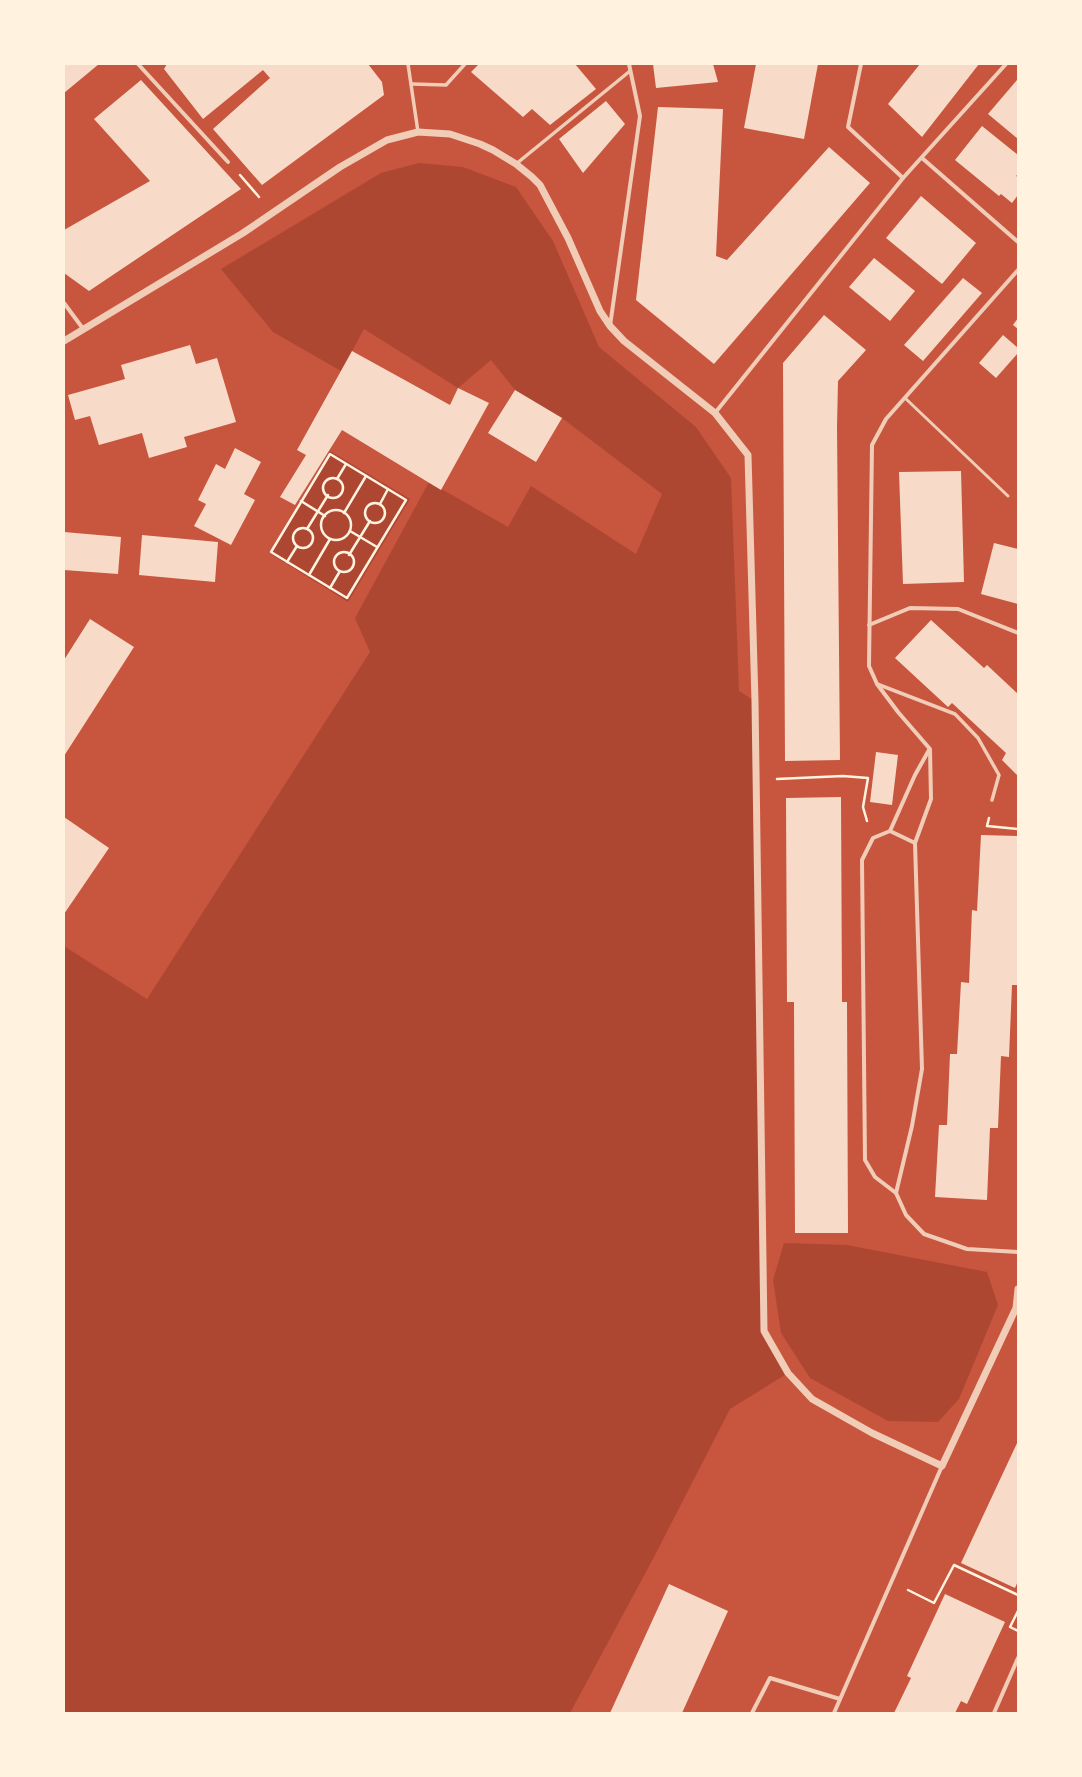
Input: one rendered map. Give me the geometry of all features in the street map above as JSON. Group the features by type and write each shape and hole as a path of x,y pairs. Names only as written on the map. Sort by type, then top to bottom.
{"street":[{"path":"138,64 228,162"},
{"path":"408,64 418,132"},
{"path":"412,84 446,85 465,64"},
{"path":"610,326 640,116 629,64"},
{"path":"861,64 848,127 903,178"},
{"path":"714,413 903,178 1006,64"},
{"path":"516,164 630,71"},
{"path":"64,341 273,212 364,152 386,140 418,132 434,132 465,138 493,150 516,164 532,177 546,196 568,238 600,311 610,326 624,341 714,413 748,455 755,701 764,1331 788,1373 812,1399 872,1433 942,1466"},
{"path":"922,158 1018,242"},
{"path":"896,1193 912,1126 922,1069 915,843 931,799 930,749 898,712 877,684 869,666 872,445 886,419 1018,270"},
{"path":"64,304 84,330"},
{"path":"869,625 910,608 958,609 1018,633"},
{"path":"877,684 955,714 978,738 999,775 992,800"},
{"path":"930,749 915,775 890,831 873,838 862,860 865,1160 875,1177 896,1193 906,1215 924,1234 967,1249 1018,1252"},
{"path":"890,831 915,843"},
{"path":"834,1713 942,1466 1016,1308 1018,1289"},
{"path":"994,1713 1018,1658"},
{"path":"752,1713 770,1678 840,1699"}],"lane":[{"path":"905,398 1008,496"}],"path":[{"path":"228,162 273,212"},
{"path":"330,454 366,476 406,500 347,598 271,552 330,454"},
{"path":"338,479 346,464"},
{"path":"344,513 366,476"},
{"path":"331,478 338,479 342,483 342,493 334,498 328,495 324,490 326,481 331,478"},
{"path":"380,504 388,489"},
{"path":"307,529 328,495"},
{"path":"301,501 325,516"},
{"path":"370,504 380,504 384,508 383,518 375,522 370,521 365,516 366,509 370,504"},
{"path":"332,511 344,513 351,522 350,531 339,540 330,539 326,536 322,526 325,516 332,511"},
{"path":"349,555 370,521"},
{"path":"301,528 310,531 313,537 311,543 306,547 297,546 293,537 295,531 301,528"},
{"path":"350,531 377,548"},
{"path":"309,575 330,539"},
{"path":"287,562 297,546"},
{"path":"345,552 353,561 352,568 347,572 340,571 334,565 336,556 345,552"},
{"path":"330,588 340,571"},
{"path":"785,778 843,776 868,778 863,807"},
{"path":"992,800 987,826 1018,828"},
{"path":"891,1582 934,1603 954,1565 1018,1595"},
{"path":"1018,1611 1010,1627 1018,1631"}],"shaded area":[{"path":"419,163 463,167 516,187 553,241 599,347 696,427 731,478 739,691 755,701 764,1331 788,1373 730,1409 654,1557 570,1713 64,1713 64,946 147,999 370,652 355,618 429,482 508,527 531,486 636,554 662,494 562,418 515,390 491,360 458,388 364,329 341,371 273,332 221,269 381,173"},
{"path":"330,451 410,499 348,602 269,553"},
{"path":"784,1243 847,1245 987,1272 998,1305 959,1399 938,1422 888,1421 810,1378 781,1333 773,1280"}],"building":[{"path":"64,64 99,64 64,93"},
{"path":"167,64 368,64 382,82 384,95 262,185 213,129 270,78 263,70 203,119 164,69"},
{"path":"479,64 575,64 596,89 550,125 532,109 523,117 471,72"},
{"path":"653,64 713,64 718,82 656,88"},
{"path":"756,64 818,64 804,139 744,128"},
{"path":"920,64 979,64 922,137 888,104"},
{"path":"141,80 241,189 89,291 64,273 64,230 150,181 94,119"},
{"path":"1017,80 1018,81 1018,139 988,114"},
{"path":"606,101 625,124 583,173 559,139"},
{"path":"658,107 723,109 716,256 727,260 829,147 870,183 714,364 636,300"},
{"path":"982,126 1018,155 1018,174 1016,176 1018,177 1018,195 1012,203 1001,194 999,196 955,160"},
{"path":"921,196 976,243 942,284 886,238"},
{"path":"874,258 915,291 890,321 849,287"},
{"path":"963,278 982,293 923,361 904,345"},
{"path":"824,315 866,350 838,381 837,427 840,760 785,761 783,363"},
{"path":"1018,318 1018,329 1013,325"},
{"path":"1003,335 1018,348 1018,353 996,378 979,363"},
{"path":"190,345 196,364 217,358 236,422 184,437 187,447 149,458 142,433 99,445 90,416 75,420 68,395 125,379 121,365"},
{"path":"352,351 450,405 458,388 489,403 441,490 342,430 295,505 280,497 306,455 297,450"},
{"path":"515,390 562,418 536,462 488,433"},
{"path":"235,448 261,462 244,494 255,500 231,545 194,526 206,504 198,500 216,464 225,469"},
{"path":"961,471 964,582 903,584 899,472"},
{"path":"64,532 121,537 118,574 64,570"},
{"path":"142,535 218,542 215,582 139,575"},
{"path":"994,543 1018,549 1018,604 981,594"},
{"path":"90,619 134,647 64,756 64,660"},
{"path":"931,620 984,668 987,665 1018,694 1018,776 1002,760 1006,753 952,703 948,707 895,658"},
{"path":"876,752 898,755 892,805 870,802"},
{"path":"841,797 842,1002 847,1002 848,1233 795,1233 794,1002 787,1002 786,798"},
{"path":"64,817 109,848 64,914"},
{"path":"981,835 1018,836 1018,985 1012,985 1009,1057 1001,1056 998,1128 990,1128 987,1200 935,1197 939,1125 947,1125 950,1054 957,1054 961,982 969,983 972,910 977,911"},
{"path":"1018,1441 1018,1581 1015,1588 961,1563"},
{"path":"669,1584 728,1611 682,1713 610,1713"},
{"path":"945,1594 1005,1622 967,1704 961,1701 955,1713 894,1713 911,1678 907,1676"}]}
